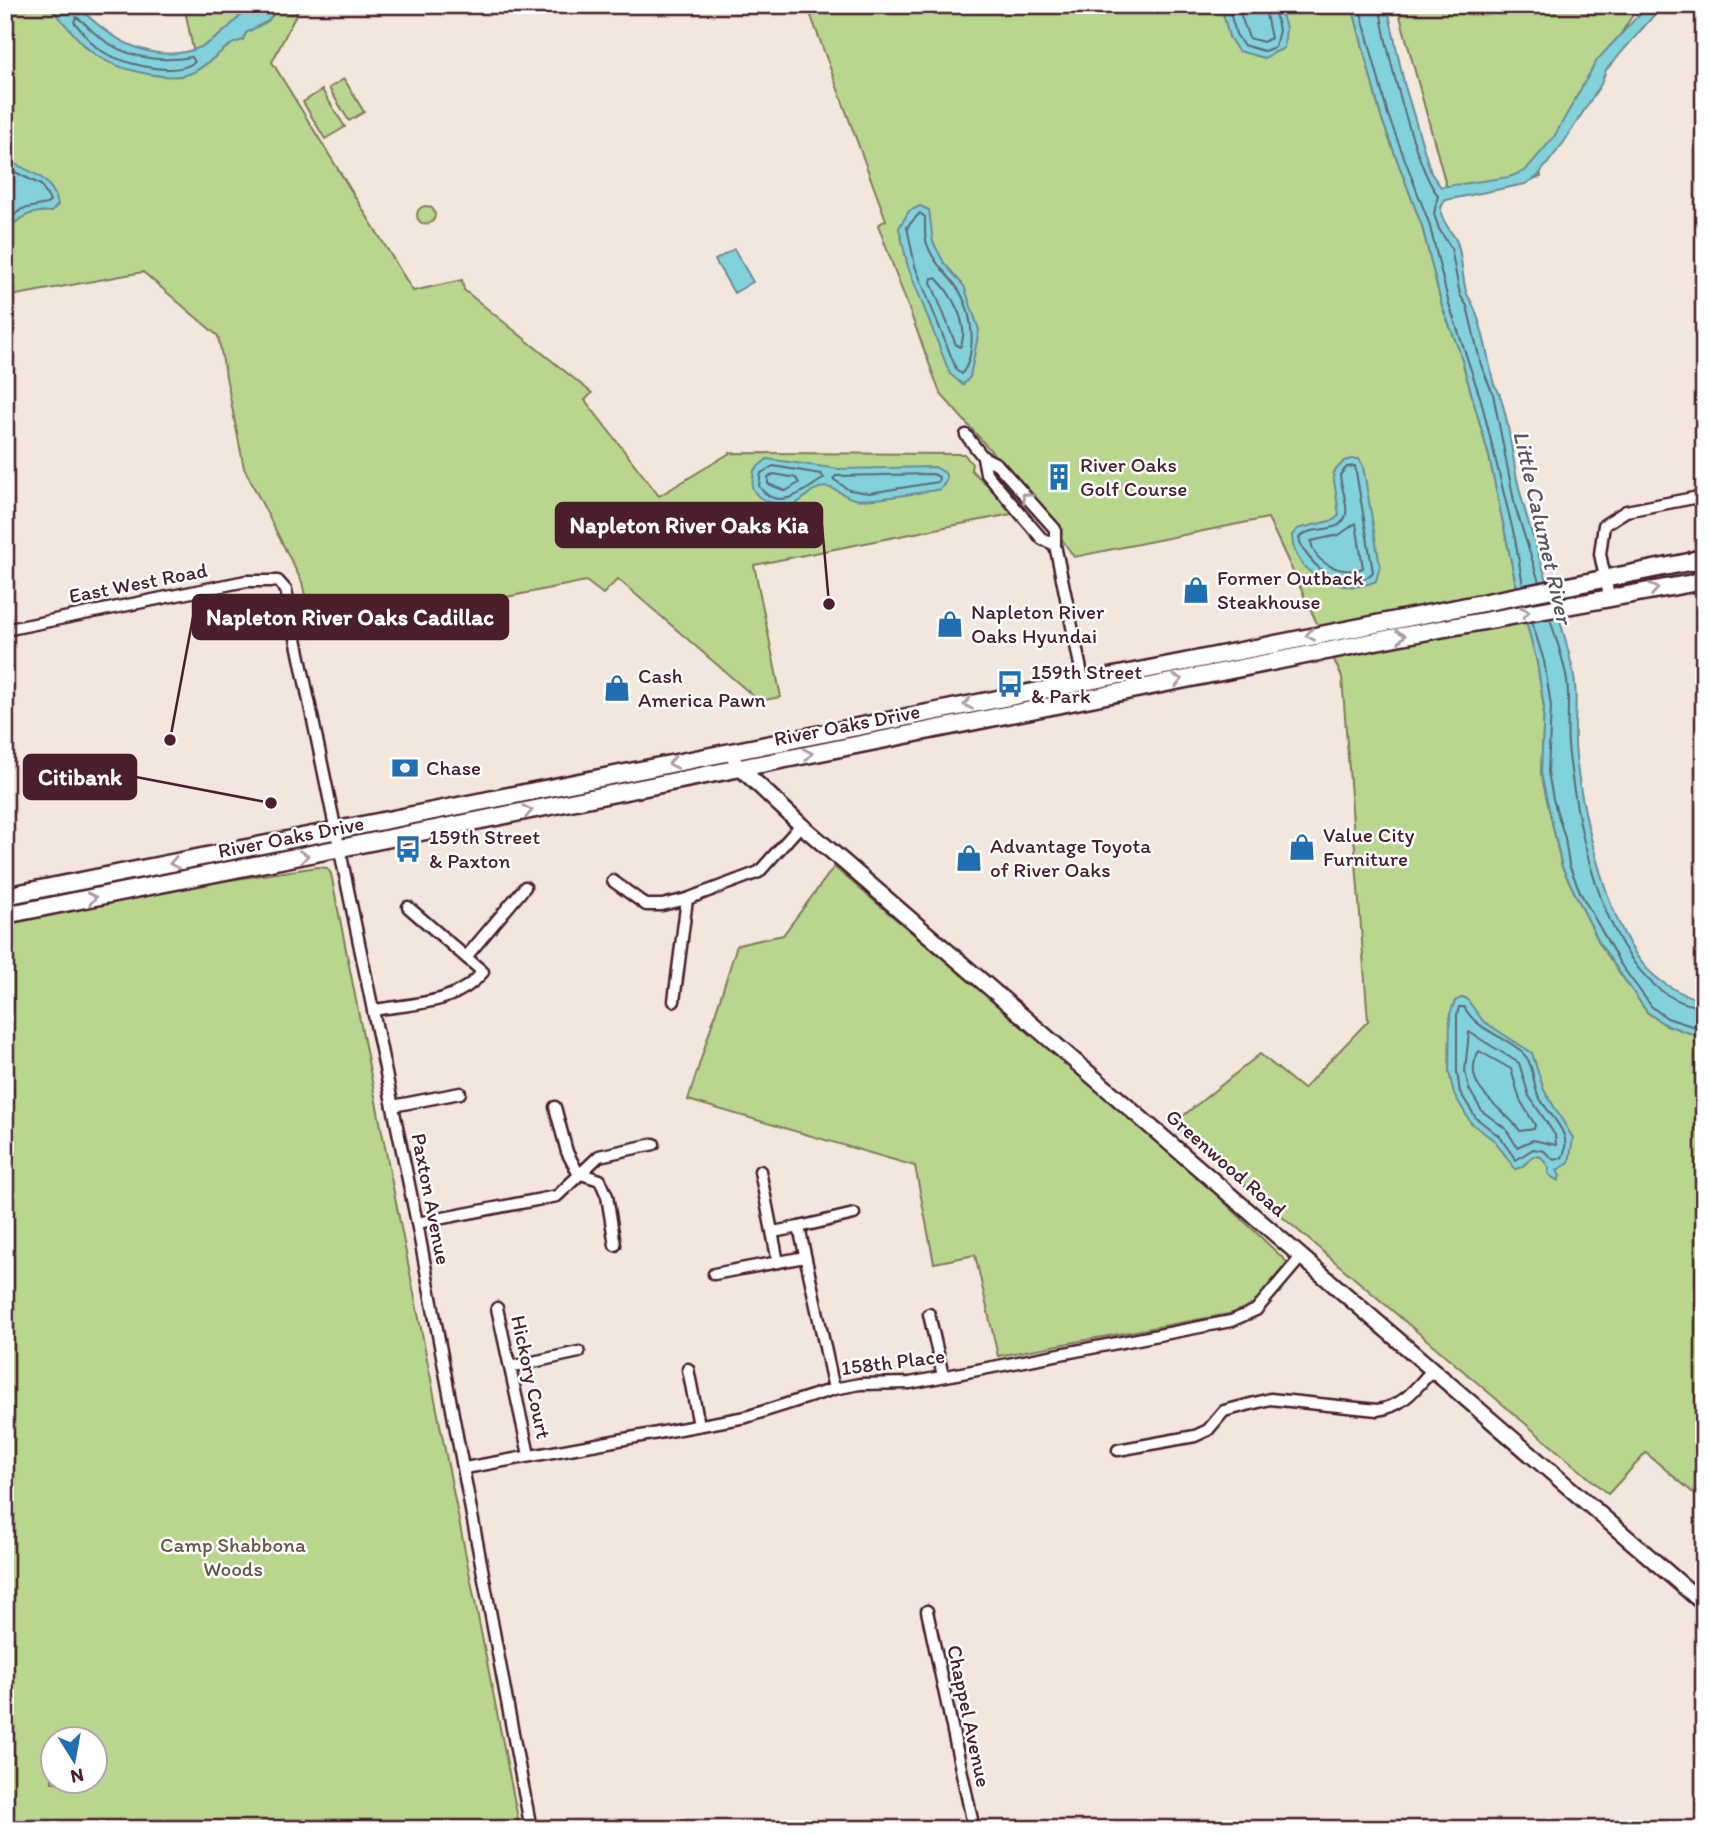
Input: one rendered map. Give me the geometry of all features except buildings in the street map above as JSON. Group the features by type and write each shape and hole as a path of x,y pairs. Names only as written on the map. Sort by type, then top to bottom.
{"main road":[{"name":"River Oaks Drive","path":"5,896 1701,559"},
{"name":"River Oaks Drive","path":"5,915 1477,621 1702,581"}],"street":[{"path":"965,435 983,457 997,464 1055,529 1055,545 1087,698"},
{"path":"983,457 986,473 1042,539 1055,545"},
{"path":"1609,596 1600,538 1604,525 1626,511 1704,496"},
{"name":"East West Road","path":"5,629 246,581 278,581"},
{"name":"Paxton Avenue","path":"278,581 290,601 374,1010 465,1468 531,1829"},
{"name":"Greenwood Road","path":"723,752 801,825 1704,1604"},
{"path":"613,881 646,905 662,905 687,899 759,872 801,825"},
{"path":"466,957 525,887"},
{"path":"674,1001 687,899"},
{"path":"374,1010 455,995 469,988 482,972 408,907"},
{"path":"393,1106 460,1093"},
{"path":"555,1107 566,1152 578,1173 600,1180 607,1196 615,1245"},
{"path":"417,1223 557,1196 578,1173 599,1156 654,1144"},
{"path":"760,1171 779,1262"},
{"path":"773,1231 854,1214"},
{"path":"799,1227 834,1389"},
{"path":"714,1275 805,1256"},
{"name":"158th Place","path":"465,1468 746,1417 834,1389 860,1384 910,1383 1245,1316 1256,1310 1302,1256"},
{"name":"Hickory Court","path":"496,1308 529,1455"},
{"path":"929,1314 943,1376"},
{"path":"509,1367 579,1352"},
{"path":"688,1369 699,1425"},
{"path":"1118,1450 1195,1436 1208,1430 1224,1410 1270,1399 1377,1410 1392,1409 1404,1401 1433,1369"},
{"name":"Chappel Avenue","path":"927,1611 974,1829"}],"green space":[{"path":"5,5 48,5 87,48 197,69 184,5 301,5 272,62 413,291 462,280 464,290 592,393 585,400 659,496 730,453 964,454 972,464 971,470 985,483 990,483 1016,513 754,565 781,697 759,701 618,579 603,594 586,581 314,636 302,582 244,468 218,336 143,272 5,297"},
{"name":"River Oaks Golf Course","path":"807,5 1352,5 1381,117 1422,226 1442,306 1459,350 1489,456 1515,580 1537,662 1544,707 1541,773 1562,867 1600,944 1647,1012 1664,1024 1704,1038 1704,1502 1646,1453 1608,1494 1173,1124 1260,1054 1303,1089 1368,1021 1342,677 1268,518 1074,557 1036,502 940,393 878,225 886,220"},
{"path":"1397,5 1639,5 1539,165 1541,177 1449,196"},
{"path":"344,79 364,112 349,121 329,88"},
{"path":"322,90 345,127 325,139 303,102"},
{"path":"426,206 432,209 435,215 432,221 426,224 420,221 417,215 420,209"},
{"name":"Camp Shabbona Woods","path":"318,867 327,868 331,874 520,1829 5,1829 5,923 202,884"},
{"path":"834,867 1173,1153 1287,1262 1250,1310 998,1356 975,1255 934,1263 915,1166 688,1100 737,945 783,935"}],"water":[{"path":"48,5 77,5 118,39 149,51 166,54 201,47 215,39 251,5 281,5 268,21 246,33 243,40 228,46 204,66 189,74 167,76 139,72 101,58 80,41"},
{"path":"1221,5 1279,5 1286,28 1284,48 1264,58 1238,51 1229,37"},
{"path":"1352,5 1387,5 1404,83 1431,173 1441,187 1509,177 1525,171 1554,137 1597,60 1648,5 1663,5 1606,70 1601,84 1564,142 1537,177 1525,184 1446,200 1441,210 1444,221 1459,247 1466,290 1480,325 1494,385 1502,400 1523,504 1569,652 1575,685 1575,741 1581,793 1606,888 1629,943 1642,963 1670,987 1704,1001 1704,1038 1664,1024 1647,1012 1600,944 1562,867 1541,773 1544,707 1537,662 1515,580 1489,456 1459,350 1442,306 1422,226 1381,117"},
{"path":"5,160 31,171 45,181 55,195 58,205 51,212 37,212 25,216 5,232"},
{"path":"920,206 929,210 933,242 944,263 964,286 979,330 970,377 963,385 950,374 908,267 899,228 909,211"},
{"path":"734,249 753,282 734,293 715,260"},
{"path":"767,459 839,469 935,467 945,473 947,479 941,489 872,499 855,499 833,489 817,488 797,503 783,506 762,499 752,487 754,470"},
{"path":"1359,459 1363,466 1380,566 1376,581 1349,586 1335,584 1310,572 1300,562 1292,535 1297,529 1334,520 1339,515 1333,473 1344,461"},
{"path":"1466,998 1483,1021 1532,1053 1544,1090 1573,1138 1569,1163 1557,1170 1560,1176 1558,1181 1548,1174 1549,1168 1541,1157 1533,1156 1522,1167 1515,1169 1495,1141 1471,1123 1454,1094 1449,1072 1450,1014 1455,1001"}],"place":[{"name":"River Oaks Golf Course","path":"1059,477"},
{"name":"Former Outback Steakhouse","path":"1196,590"},
{"name":"Napleton River Oaks Kia","path":"829,604"},
{"name":"Napleton River Oaks Hyundai","path":"950,624"},
{"name":"159th Street & Park","path":"1010,684"},
{"name":"Cash America Pawn","path":"617,688"},
{"name":"Napleton River Oaks Cadillac","path":"170,740"},
{"name":"Chase","path":"405,768"},
{"name":"Citibank","path":"271,803"},
{"name":"Value City Furniture","path":"1302,847"},
{"name":"159th Street & Paxton","path":"408,849"},
{"name":"Advantage Toyota of River Oaks","path":"969,858"}],"water label":[{"name":"Little Calumet River","path":"1543,527"}]}
